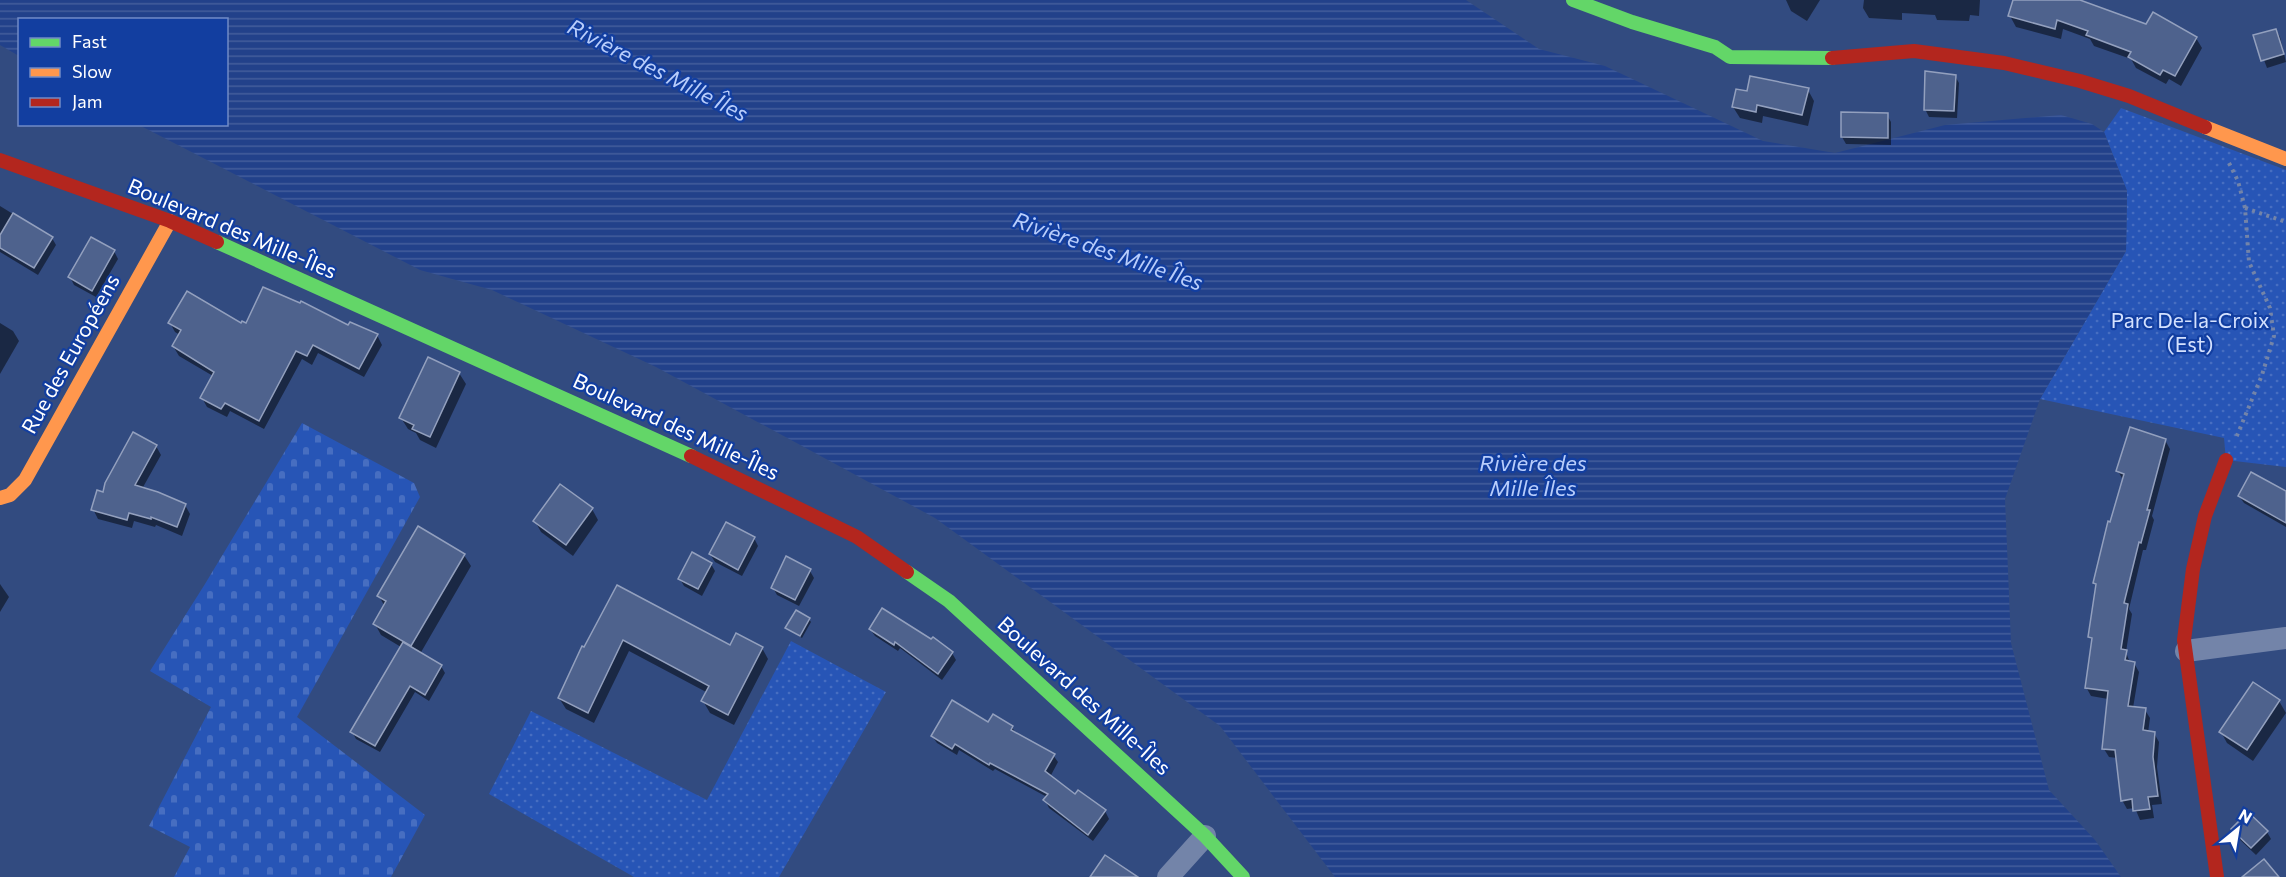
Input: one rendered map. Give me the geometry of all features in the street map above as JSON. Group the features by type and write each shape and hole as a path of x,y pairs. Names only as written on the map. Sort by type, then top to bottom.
{"street":[{"path":"1574,0 1632,22 1715,47 1730,57 1826,59 1914,51 2004,63 2080,81 2129,96 2286,159"},
{"name":"Boulevard des Mille-Îles","path":"0,160 170,221 701,460 857,537 949,601 1205,836 1243,877"},
{"name":"Rue des Européens","path":"0,498 10,495 25,480 170,221"},
{"path":"2217,877 2184,640 2193,569 2205,516 2226,460"},
{"path":"2186,651 2286,638"},
{"path":"1168,877 1205,836"}],"path":[{"path":"2226,460 2262,375 2274,336 2270,309 2249,262 2245,208 2238,181 2228,161"},
{"path":"2245,208 2286,222"}],"green space":[{"name":"Parc De-la-Croix (Est)","path":"2121,108 2286,170 2286,467 2226,460 2224,438 2040,399 2126,251 2127,191 2104,132"},
{"path":"302,423 414,483 420,497 297,717 425,815 391,877 174,877 190,847 149,826 211,707 150,671"},
{"path":"791,641 886,692 779,877 634,877 489,794 531,711 707,800"}],"water":[{"name":"Rivière des Mille Îles","path":"0,0 1466,0 1539,49 1605,66 1763,141 1835,153 1945,125 2061,115 2092,124 2104,132 2127,191 2126,251 2040,399 2005,499 2011,643 2049,790 2095,840 2121,877 1335,877 1220,726 935,518 656,367 492,290 420,270 141,126 228,126 228,18 18,18 18,55 0,45"}],"building":[{"path":"2013,0 2080,0 2146,24 2153,12 2197,37 2175,76 2163,70 2160,75 2128,57 2131,52 2086,35 2088,31 2057,20 2055,29 2008,16"},
{"path":"2276,29 2284,54 2261,61 2253,35"},
{"path":"1925,71 1956,75 1954,111 1924,110"},
{"path":"1750,76 1809,88 1802,115 1757,105 1756,112 1732,107 1736,89 1747,91"},
{"path":"1841,112 1888,113 1888,138 1841,137"},
{"path":"13,213 53,237 34,268 0,248 0,235"},
{"path":"91,237 115,250 92,291 68,277"},
{"path":"263,287 300,303 301,301 348,325 350,322 378,334 359,369 313,345 307,356 296,351 259,421 225,403 221,409 200,398 214,372 172,346 181,330 168,323 187,291 241,323 242,321 246,323"},
{"path":"428,357 460,372 430,437 412,429 414,425 399,418"},
{"path":"2130,427 2166,439 2147,510 2150,510 2141,543 2139,542 2124,603 2128,604 2121,649 2127,650 2125,660 2135,662 2128,706 2146,708 2143,730 2155,732 2153,757 2158,796 2148,797 2150,809 2133,811 2132,799 2121,801 2115,750 2102,749 2108,691 2085,688 2092,638 2088,637 2096,584 2093,583 2108,521 2110,522 2124,474 2116,471"},
{"path":"133,432 157,445 135,485 186,504 177,527 151,517 151,519 129,513 127,520 91,510 97,490 103,492 105,483"},
{"path":"2251,472 2286,491 2286,523 2238,496"},
{"path":"560,484 593,508 566,545 533,521"},
{"path":"726,522 755,537 738,570 709,554"},
{"path":"418,526 465,554 411,646 373,624 386,601 377,596"},
{"path":"692,552 712,563 698,589 678,579"},
{"path":"786,556 811,569 795,600 771,588"},
{"path":"617,585 730,645 736,633 763,647 728,715 701,701 709,686 623,640 588,713 558,698 582,646 584,647"},
{"path":"882,608 931,639 933,637 953,652 938,674 895,642 894,645 869,629"},
{"path":"796,610 810,618 800,636 785,628"},
{"path":"403,642 442,665 425,695 410,686 375,746 350,732"},
{"path":"2253,682 2280,700 2247,750 2219,732"},
{"path":"952,700 988,722 993,714 1013,726 1011,730 1055,754 1045,771 1075,794 1078,790 1106,810 1088,835 1043,800 1048,794 990,763 989,765 955,744 952,749 931,736"},
{"path":"2248,812 2268,831 2251,848 2231,829"},
{"path":"1105,855 1138,877 1090,877"},
{"path":"2264,859 2279,877 2242,877"}],"traffic: fast":[{"path":"1573,0 1632,22 1715,47 1730,57 1832,58"},
{"path":"217,242 691,456"},
{"path":"907,572 949,601 1205,836 1243,877"}],"traffic: slow":[{"path":"2205,127 2286,159"},
{"path":"0,498 10,495 25,480 170,221"}],"traffic: jam":[{"path":"1832,58 1914,51 2004,63 2080,81 2129,96 2205,127"},
{"path":"0,160 170,221 217,242"},
{"path":"691,456 857,537 907,572"},
{"path":"2217,877 2184,640 2193,569 2205,516 2226,460"}]}
